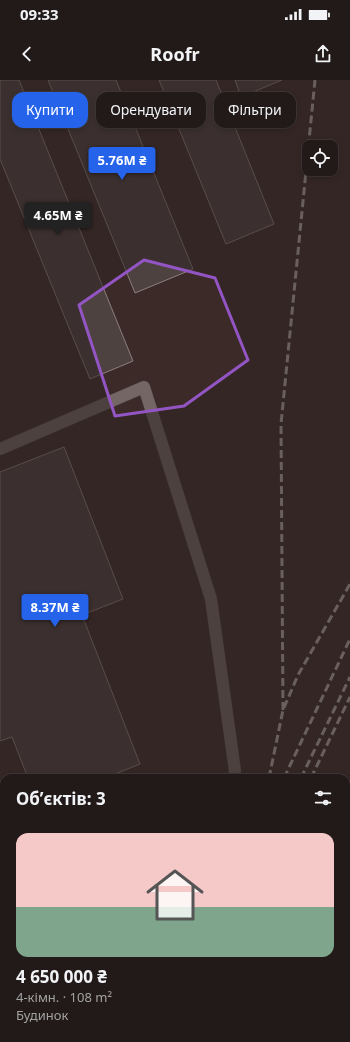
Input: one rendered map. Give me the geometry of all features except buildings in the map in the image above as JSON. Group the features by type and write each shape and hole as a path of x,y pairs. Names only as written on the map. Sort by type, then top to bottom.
{"lane":[{"path":"0,449 144,388 211,599 235,774"}],"highlighted area":[{"path":"144,260 215,278 248,360 184,406 115,416 79,305"}],"shaded area":[{"path":"0,80 350,80 350,774 0,774"}],"railway":[{"path":"283,710 281,424 315,80"},
{"path":"270,774 283,710 298,675 350,584"},
{"path":"286,774 350,639"},
{"path":"303,774 350,677"},
{"path":"313,774 350,697"}]}
